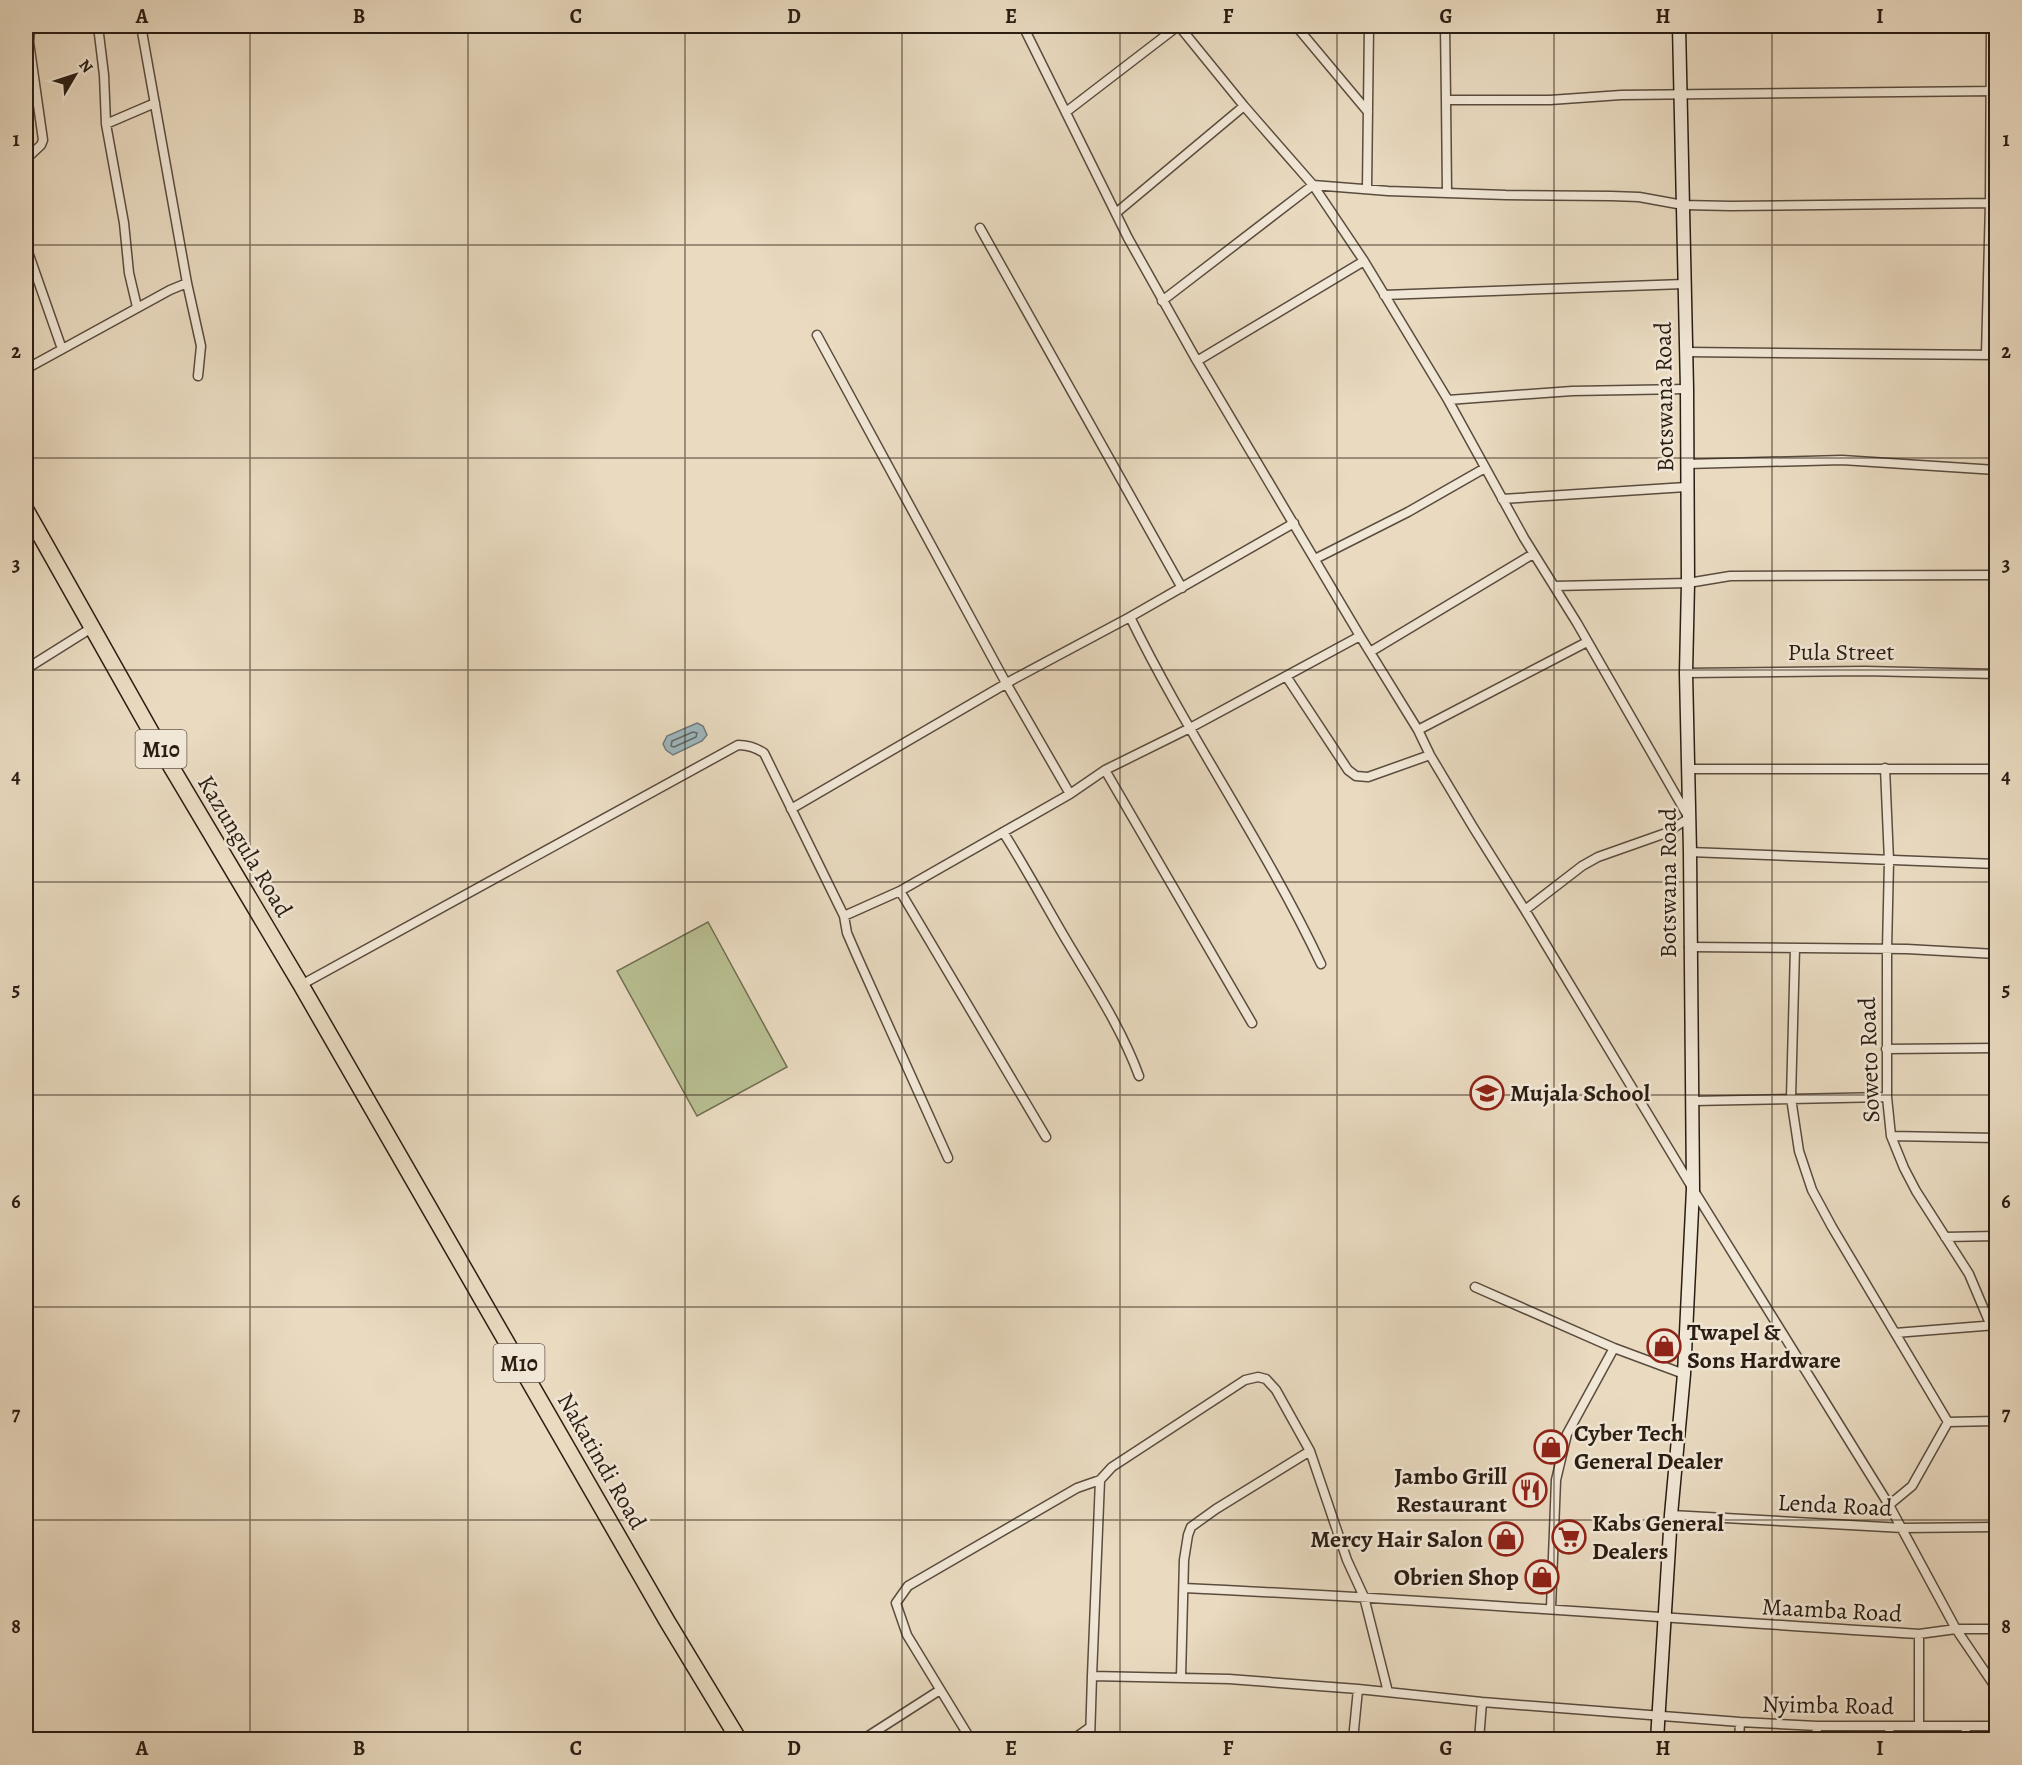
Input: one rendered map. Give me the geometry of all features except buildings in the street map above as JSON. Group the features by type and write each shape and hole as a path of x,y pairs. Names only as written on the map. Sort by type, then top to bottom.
{"highway":[{"name":"Kazungula Road","path":"26,510 160,748 301,985"},
{"name":"Nakatindi Road","path":"301,985 739,1740"}],"street":[{"path":"26,159 41,145 43,140 29,42 30,30 35,26"},
{"path":"98,26 104,75 106,124 124,223 129,273 137,307"},
{"path":"141,26 187,283 201,346 198,376"},
{"path":"1023,26 1116,213 1162,301 1197,361 1418,730 1430,755 1693,1189 1903,1528 1956,1629 1996,1688"},
{"path":"1066,112 1179,26 1312,185 1364,261 1448,400 1533,554 1555,586 1689,818 1666,833 1598,857 1582,866 1525,910"},
{"path":"1296,26 1368,112"},
{"path":"1367,189 1369,26"},
{"path":"1444,26 1447,193"},
{"name":"Botswana Road","path":"1657,1740 1671,1515 1684,1374 1693,1189 1686,673 1687,389 1679,26"},
{"path":"1986,355 1993,91 1991,26"},
{"path":"1446,100 1550,100 1621,95 1993,91"},
{"path":"106,124 155,103"},
{"path":"1116,213 1244,106"},
{"path":"1162,301 1312,185 1447,193 1639,197 1683,205 1990,202"},
{"path":"26,206 28,252 62,349"},
{"path":"980,228 1182,588"},
{"path":"1197,361 1364,261"},
{"path":"26,369 137,307 187,283"},
{"path":"1384,295 1684,285"},
{"path":"817,335 1006,683 1070,794"},
{"path":"1686,352 1996,355"},
{"path":"1448,400 1572,391 1687,389"},
{"path":"1686,464 1842,460 1996,470"},
{"path":"1315,559 1408,512 1485,468"},
{"path":"1502,499 1686,487"},
{"path":"791,809 1006,683 1130,617 1294,523"},
{"path":"1370,652 1533,554"},
{"path":"1555,586 1688,583 1739,575 1996,575"},
{"path":"1130,617 1190,728 1298,914 1321,964"},
{"path":"26,669 93,627"},
{"path":"844,916 900,891 1070,794 1105,771 1360,636"},
{"path":"1418,730 1587,642"},
{"name":"Pula Street","path":"1686,673 1865,671 1996,674"},
{"path":"1286,676 1348,770 1356,776 1368,777 1430,755"},
{"path":"301,985 738,745 747,745 764,753 844,916 850,940 948,1158"},
{"name":"Soweto Road","path":"1885,768 1889,861 1886,1049 1891,1136 1904,1168 1969,1274 1994,1325"},
{"path":"1688,769 1996,769"},
{"path":"1105,771 1252,1023"},
{"path":"1003,832 1097,992 1139,1076"},
{"path":"1690,852 1996,864"},
{"path":"900,891 1046,1137"},
{"path":"1689,947 1887,949 1996,954"},
{"path":"1795,948 1791,1098 1799,1151 1812,1190 1832,1227 1948,1422"},
{"path":"1886,1049 1996,1048"},
{"path":"1693,1101 1887,1097"},
{"path":"1891,1136 1996,1138"},
{"path":"1945,1237 1996,1236"},
{"path":"1475,1287 1614,1348 1684,1374"},
{"path":"1895,1333 1994,1325"},
{"path":"1551,1608 1554,1493 1561,1457 1567,1434 1614,1348"},
{"path":"970,1740 907,1635 896,1604 908,1587 1077,1488 1100,1480 1112,1467 1245,1380 1258,1377 1266,1379 1276,1389 1310,1451 1347,1560 1364,1597 1388,1692"},
{"path":"1948,1422 1996,1421"},
{"path":"1889,1505 1912,1486 1948,1422"},
{"path":"1180,1677 1184,1560 1191,1527 1310,1451"},
{"path":"1090,1740 1100,1480"},
{"name":"Lenda Road","path":"1671,1515 1903,1528 1996,1527"},
{"name":"Maamba Road","path":"1184,1588 1551,1608 1665,1619 1919,1634 1956,1629 1996,1629"},
{"path":"1919,1634 1919,1726"},
{"name":"Nyimba Road","path":"1092,1676 1180,1677 1358,1689 1482,1702 1740,1722 1817,1726 1996,1726"},
{"path":"1353,1740 1358,1689"},
{"path":"862,1740 940,1690"},
{"path":"1479,1740 1482,1702"},
{"path":"1739,1740 1740,1722"},
{"path":"1816,1740 1817,1726"},
{"path":"1888,1740 1890,1726"},
{"path":"1965,1740 1966,1726"},
{"path":"1072,1740 1089,1728"}],"green space":[{"path":"708,922 787,1067 697,1116 617,971"}],"water":[{"path":"697,723 703,726 707,735 702,741 673,755 666,750 663,744 667,736"}],"place":[{"name":"Mujala School","path":"1487,1093"},
{"name":"Twapel & Sons Hardware","path":"1664,1346"},
{"name":"Cyber Tech General Dealer","path":"1551,1447"},
{"name":"Jambo Grill Restaurant","path":"1530,1490"},
{"name":"Kabs General Dealers","path":"1569,1537"},
{"name":"Mercy Hair Salon","path":"1506,1539"},
{"name":"Obrien Shop","path":"1542,1577"}]}
